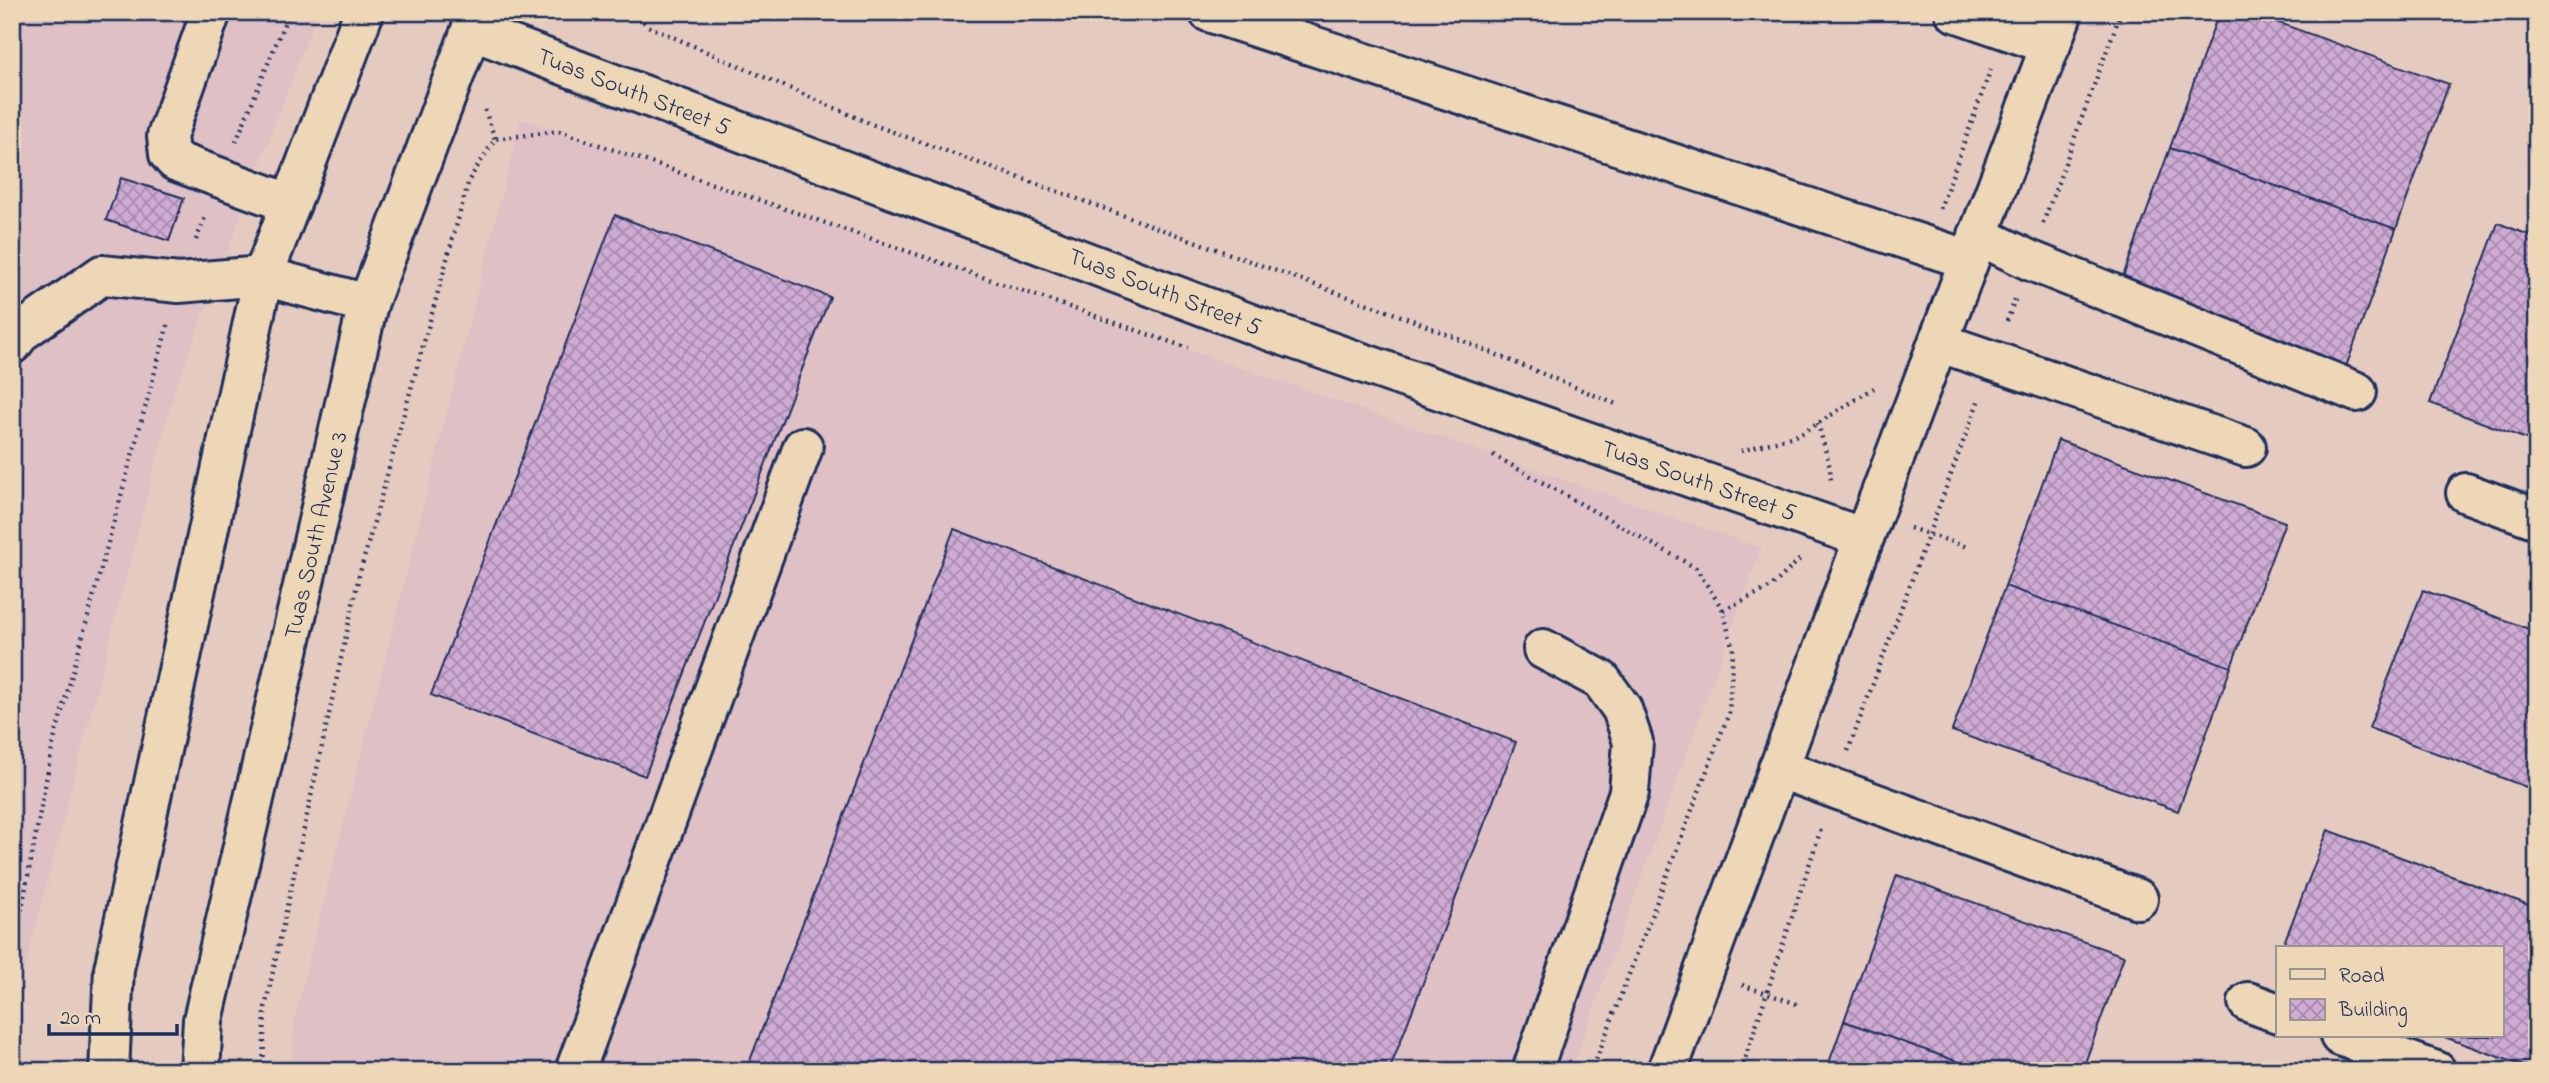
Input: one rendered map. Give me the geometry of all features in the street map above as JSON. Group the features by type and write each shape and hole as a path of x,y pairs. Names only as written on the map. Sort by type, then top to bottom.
{"street":[{"path":"211,12 166,143 169,155 175,161 290,204"},
{"path":"109,1071 114,969 263,276 364,12"},
{"path":"1209,12 1927,247 1973,247 2029,260 2357,391"},
{"path":"1667,1071 1973,247 2057,29 2005,29 1955,12"},
{"name":"Tuas South Avenue 3","path":"201,1071 203,1020 368,304 474,21"},
{"name":"Tuas South Street 5","path":"474,21 1259,327 1869,526"},
{"path":"12,344 21,332 102,275 179,283 263,276 368,304"},
{"path":"1938,342 2246,447"},
{"path":"575,1071 803,447"},
{"path":"2466,493 2537,519"},
{"path":"1532,1071 1629,792 1633,742 1622,709 1601,680 1544,649"},
{"path":"1778,768 2138,899"},
{"path":"2345,1038 2436,1071"}],"path":[{"path":"12,987 19,923 53,744 179,283 289,12"},
{"path":"633,12 648,26 871,124 1412,320 1618,405"},
{"path":"1741,1071 1834,790 2121,12"},
{"path":"1927,247 2005,29"},
{"path":"262,1071 265,1008 359,576 469,180 495,139 559,131 1200,352"},
{"path":"1734,453 1801,434 1874,389 1879,376"},
{"path":"1486,451 1696,568 1723,610 1733,650 1729,713 1592,1071"},
{"path":"1869,526 1928,534 1967,547"},
{"path":"1704,970 1800,1005"}],"shaded area":[{"path":"12,12 317,12 173,395 12,1018"},
{"path":"521,119 1761,548 1571,1071 291,1071 295,1017"}],"building":[{"path":"2219,12 2249,12 2449,84 2396,229 2170,148"},
{"path":"2170,148 2396,229 2343,375 2117,293"},
{"path":"121,178 184,198 169,241 106,220"},
{"path":"615,215 830,297 645,776 431,695"},
{"path":"2498,223 2537,238 2537,443 2430,403"},
{"path":"2058,440 2285,522 2231,667 2005,586"},
{"path":"954,529 1516,742 1389,1071 746,1071"},
{"path":"2005,586 2231,667 2178,811 1952,731"},
{"path":"2423,590 2537,632 2537,791 2369,728"},
{"path":"2328,830 2537,908 2537,1071 2447,1038 2504,1038 2504,946 2283,946"},
{"path":"1897,875 2124,956 2082,1071 1984,1071 1844,1021"},
{"path":"1844,1021 1984,1071 1826,1071"}]}
